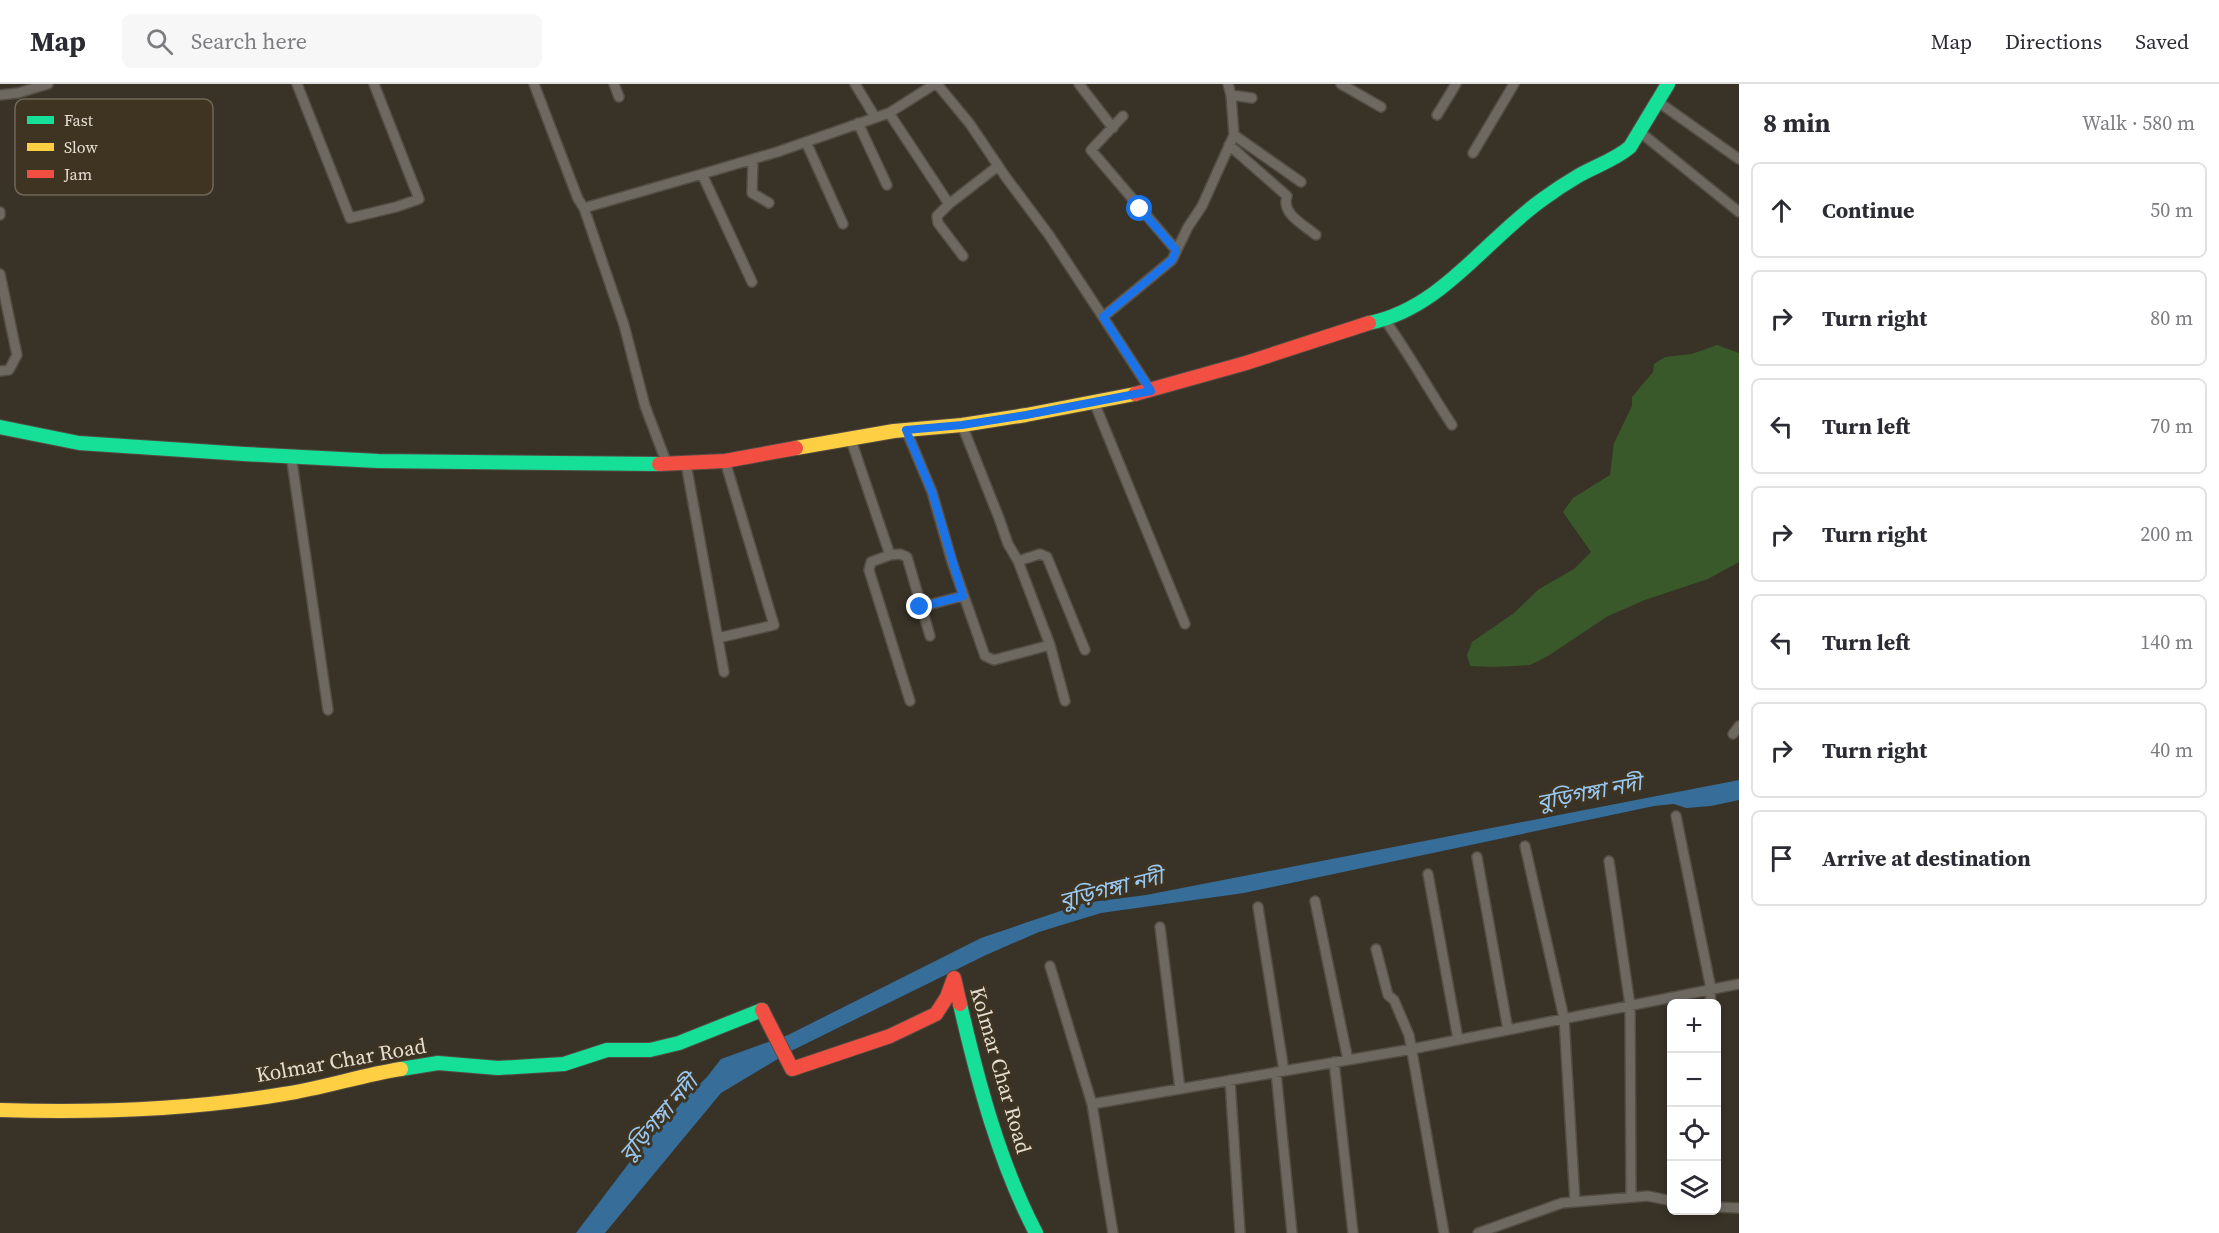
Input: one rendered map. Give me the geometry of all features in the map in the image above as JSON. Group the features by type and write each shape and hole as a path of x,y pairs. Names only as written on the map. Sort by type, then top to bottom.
{"street":[{"path":"0,95 18,93 48,84"},
{"path":"297,84 350,218 419,199 374,84"},
{"path":"534,84 578,199 584,208 624,325 645,406 668,464"},
{"path":"614,84 619,97"},
{"path":"855,84 875,117"},
{"path":"584,208 806,142 890,112 936,84 970,124 1049,235 1151,391"},
{"path":"1079,84 1113,128"},
{"path":"1103,317 1172,260 1202,206 1234,135 1228,84"},
{"path":"1341,84 1381,107"},
{"path":"1437,116 1456,84"},
{"path":"1473,153 1514,84"},
{"path":"0,427 86,444 378,460 686,464 725,460 906,430 962,425 1151,391 1359,325 1385,320 1441,290 1508,226 1578,176 1622,154 1630,147 1668,84"},
{"path":"1231,95 1252,98"},
{"path":"1657,101 1739,159"},
{"path":"890,112 950,204"},
{"path":"1123,116 1091,150 1176,250"},
{"path":"858,123 887,185"},
{"path":"1640,132 1739,212"},
{"path":"1234,135 1300,182"},
{"path":"806,142 843,224"},
{"path":"1229,146 1287,196 1284,203 1286,211 1316,235"},
{"path":"753,159 752,193 769,202"},
{"path":"963,256 937,220 938,216 998,166"},
{"path":"702,174 752,282"},
{"path":"0,274 17,355 9,370 0,370"},
{"path":"1385,320 1452,424"},
{"path":"1094,402 1185,624"},
{"path":"962,425 1050,645 1065,701"},
{"path":"906,430 932,492 963,596 988,659 994,660 1050,645"},
{"path":"851,440 890,555"},
{"path":"291,455 328,710"},
{"path":"718,638 774,625 725,460"},
{"path":"686,464 724,672"},
{"path":"910,701 869,570 872,562 890,555 900,554 907,557 930,636"},
{"path":"1018,561 1040,554 1047,558 1085,650"},
{"path":"920,607 963,596"},
{"path":"1676,816 1711,989 1710,999"},
{"path":"1525,846 1564,1018 1575,1202"},
{"path":"1477,857 1508,1030"},
{"path":"1609,861 1630,1005 1631,1197"},
{"path":"1428,874 1458,1039"},
{"path":"1315,902 1348,1060"},
{"path":"1258,907 1280,1072 1292,1233"},
{"path":"1160,927 1180,1089"},
{"path":"1376,949 1388,995 1394,1000 1409,1035 1444,1233"},
{"path":"1050,966 1092,1104 1113,1233"},
{"name":"Kolmar Char Road","path":"0,1110 75,1112 144,1110 285,1094 364,1076 438,1064 498,1068 564,1064 607,1050 650,1050 680,1043 763,1010 792,1069 890,1036 936,1014 947,997 954,978 966,1031 999,1148 1014,1189 1036,1233"},
{"path":"1092,1104 1348,1060 1739,984"},
{"path":"1334,1062 1353,1233"},
{"path":"1230,1080 1240,1233"},
{"path":"1478,1233 1562,1203 1648,1196 1667,1200"},
{"path":"1721,1207 1739,1208"}],"green space":[{"path":"1717,345 1739,353 1739,562 1708,579 1645,600 1608,616 1548,656 1530,665 1470,666 1467,655 1472,642 1514,613 1539,589 1574,569 1591,552 1563,512 1573,498 1610,475 1614,443 1632,406 1632,397 1653,372 1654,364 1665,357 1692,354"}],"water":[{"path":"1739,780 1739,800 1686,808 1674,804 1654,806 1244,893 1101,913 1039,932 986,955 791,1051 721,1093 605,1233 576,1233 632,1159 721,1059 788,1035 981,938 1084,903 1146,895"}],"traffic: fast":[{"path":"1369,323 1395,315 1418,303 1461,271 1543,199 1584,172 1618,156 1630,147 1668,84"},
{"path":"0,427 79,443 244,454 378,461 659,464"},
{"path":"960,1004 974,1063 1000,1150 1036,1233"},
{"path":"401,1069 438,1063 498,1068 564,1064 607,1050 650,1050 679,1043 762,1010"}],"traffic: slow":[{"path":"796,448 894,431 962,425 1026,415 1135,394"},
{"path":"0,1110 107,1110 213,1104 299,1091 401,1069"}],"traffic: jam":[{"path":"1135,394 1246,363 1369,323"},
{"path":"659,464 725,461 796,448"},
{"path":"762,1010 792,1069 890,1036 936,1014 947,997 954,978 960,1004"}],"route":[{"path":"920,607 963,596 932,492 906,430 962,425 1026,415 1151,391 1103,317 1172,260 1176,250 1140,209"}],"water label":[{"name":"বুড়িগঙ্গা নদী","path":"1589,792"},
{"name":"বুড়িগঙ্গা নদী","path":"1111,888"},
{"name":"বুড়িগঙ্গা নদী","path":"658,1118"}]}
